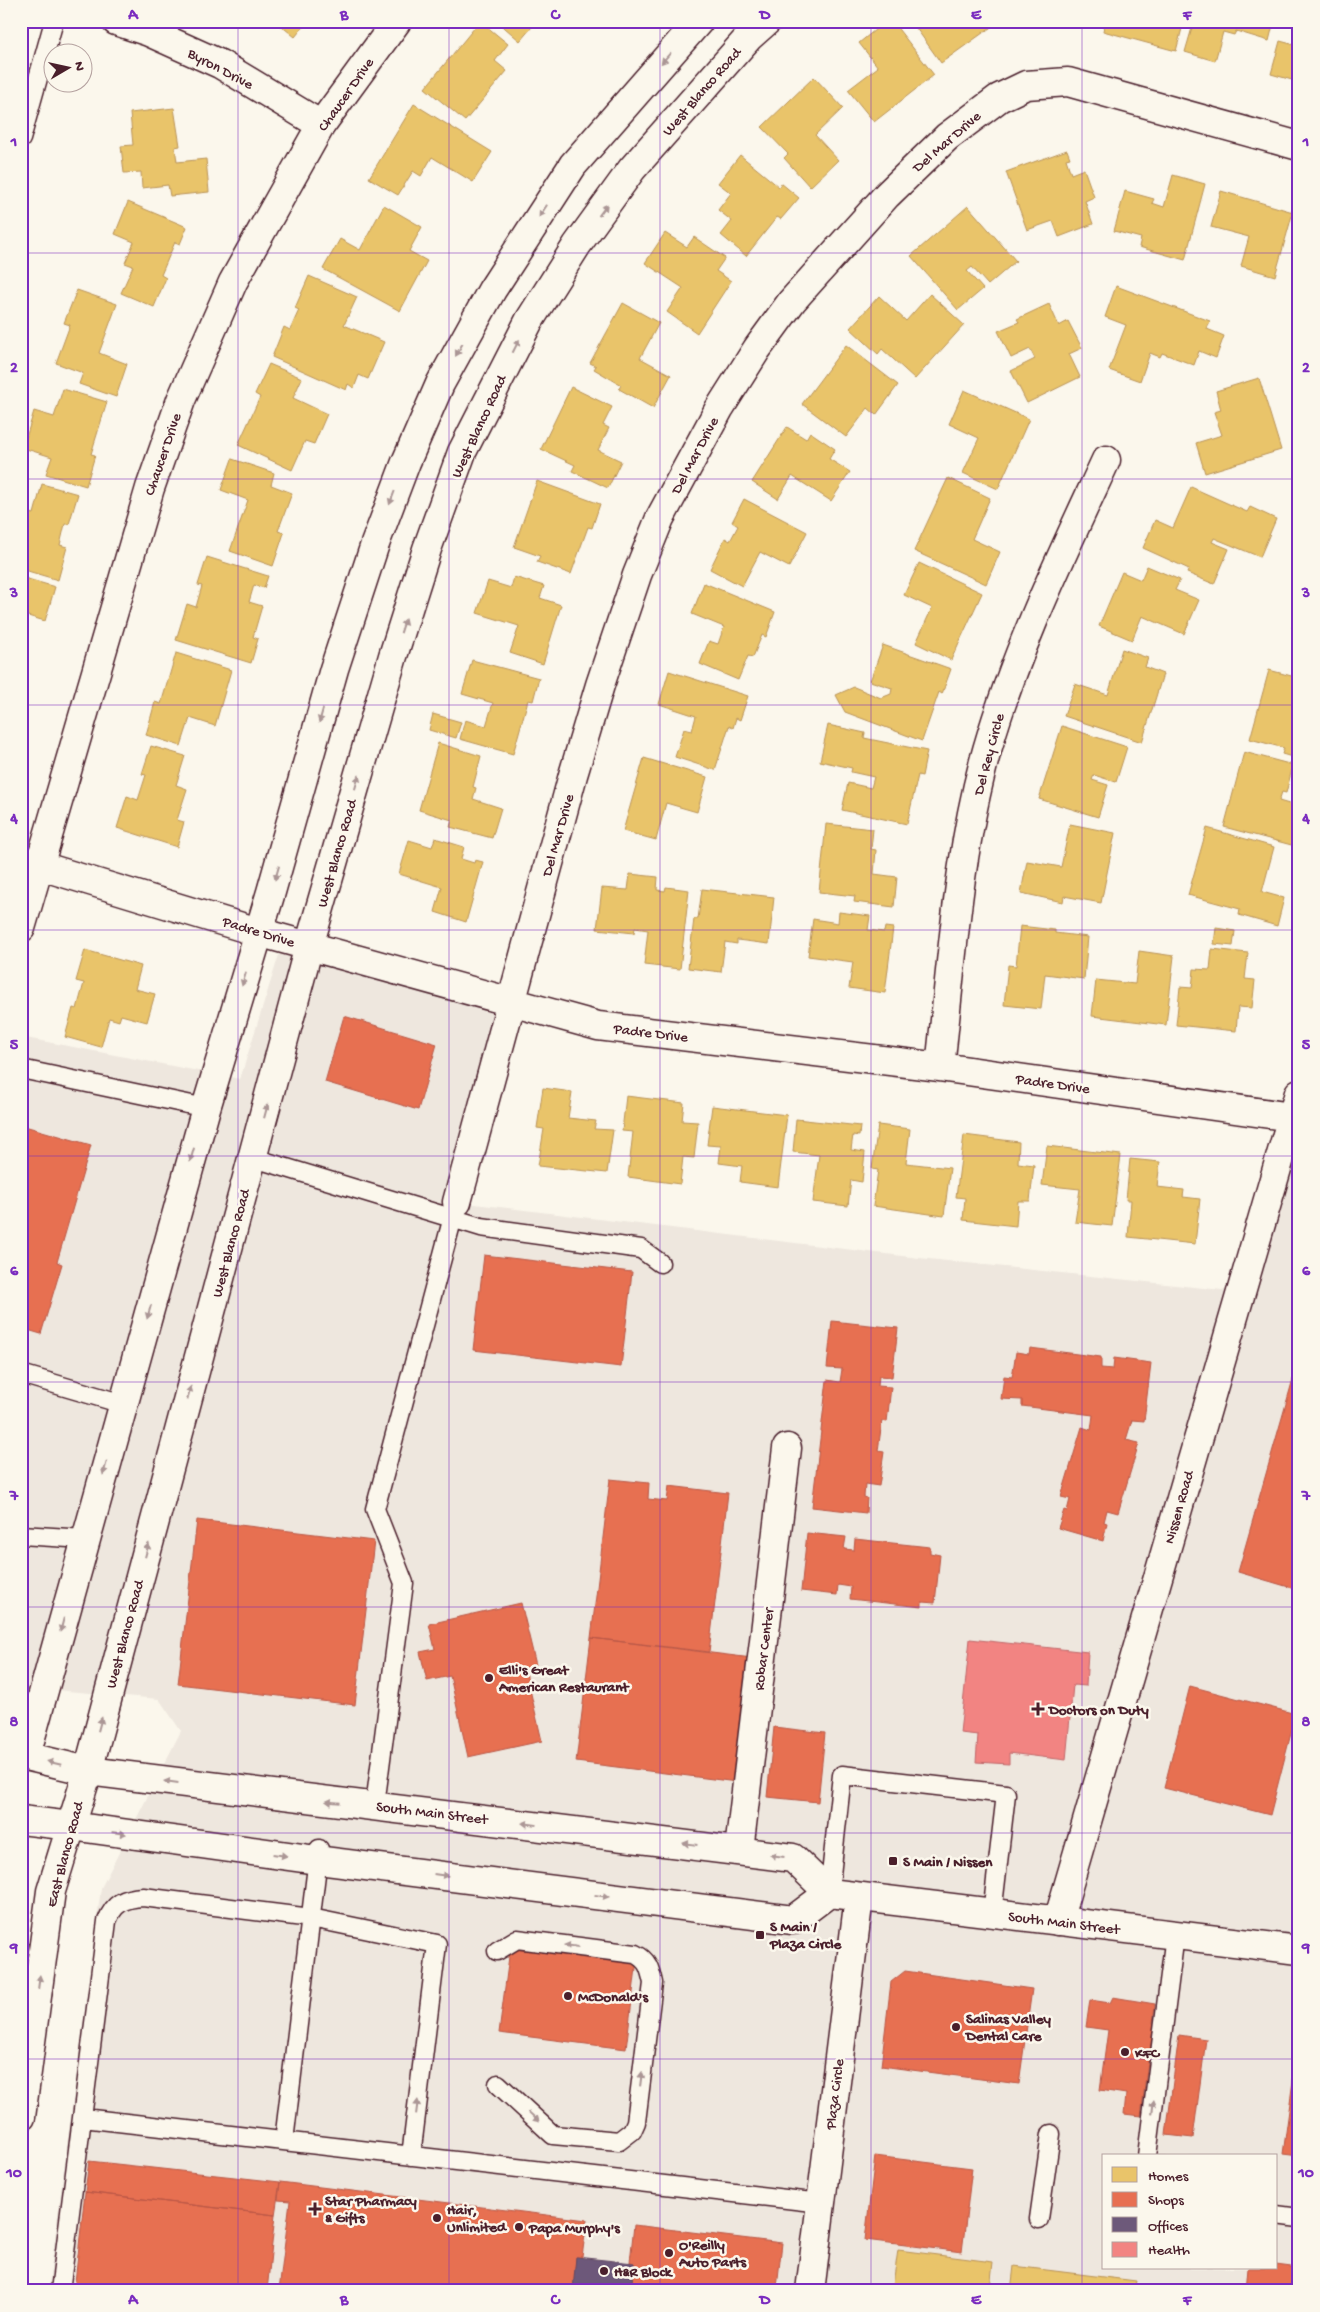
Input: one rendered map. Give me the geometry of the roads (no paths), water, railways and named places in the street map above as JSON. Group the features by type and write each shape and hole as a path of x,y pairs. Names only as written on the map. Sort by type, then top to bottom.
{"main road":[{"name":"Byron Drive","path":"116,21 149,32 220,64 321,125"},
{"name":"Chaucer Drive","path":"21,928 30,863 150,488 181,400 234,282 321,125 397,21"},
{"path":"23,1762 206,1108 334,669 374,544 406,462 440,384 492,290 573,165 699,21"},
{"name":"West Blanco Road","path":"88,1771 254,1158 309,946 393,656 427,549 462,452 529,321 578,245 632,169 750,37 767,21"},
{"name":"Del Mar Drive","path":"455,1210 510,1003 600,685 637,576 660,518 718,409 757,349 792,301 887,195 947,137 999,98 1026,85 1068,82 1299,146"},
{"name":"Del Rey Circle","path":"940,1067 959,888 972,814 987,750 1029,630 1106,460"},
{"name":"Padre Drive","path":"30,863 258,932 598,1026 1296,1109"},
{"name":"Nissen Road","path":"1058,1921 1296,1109"},
{"name":"Robar Center","path":"739,1850 786,1448"},
{"name":"South Main Street","path":"23,1762 319,1800 375,1805 739,1850 793,1858 829,1893 1299,1950"},
{"name":"East Blanco Road","path":"21,2117 51,1891 88,1771"},
{"path":"21,1820 318,1854 793,1920 829,1893"},
{"name":"Plaza Circle","path":"810,2291 859,1897"}],"lane":[{"path":"21,139 54,21"},
{"path":"21,1069 206,1108"},
{"path":"254,1158 455,1210 481,1226 641,1249 660,1263"},
{"path":"375,1805 404,1583 375,1509 455,1210"},
{"path":"21,1374 123,1404"},
{"path":"21,1535 85,1539"},
{"path":"829,1893 842,1775 1006,1794 992,1914"},
{"path":"284,2141 318,1854"},
{"path":"60,2291 107,1921 117,1904 132,1898 143,1897 311,1918 437,1944 411,2156"},
{"path":"1147,2154 1175,1935"},
{"path":"497,1951 517,1939 634,1954 643,1958 648,1964 653,1983 636,2122 626,2138 612,2142 553,2135 498,2084"},
{"path":"83,2118 821,2203"},
{"path":"1039,2220 1051,2134"},
{"path":"1278,2215 1299,2218"}],"place":[{"name":"Elli's Great American Restaurant","path":"489,1678"},
{"name":"Doctors on Duty","path":"1038,1709"},
{"name":"S Main / Nissen","path":"893,1861"},
{"name":"S Main / Plaza Circle","path":"760,1935"},
{"name":"McDonald's","path":"568,1996"},
{"name":"Salinas Valley Dental Care","path":"956,2027"},
{"name":"KFC","path":"1125,2052"},
{"name":"Star Pharmacy & Gifts","path":"315,2209"},
{"name":"Hair, Unlimited","path":"437,2218"},
{"name":"Papa Murphy's","path":"519,2227"},
{"name":"O'Reilly Auto Parts","path":"669,2253"},
{"name":"H&R Block","path":"604,2271"}]}
